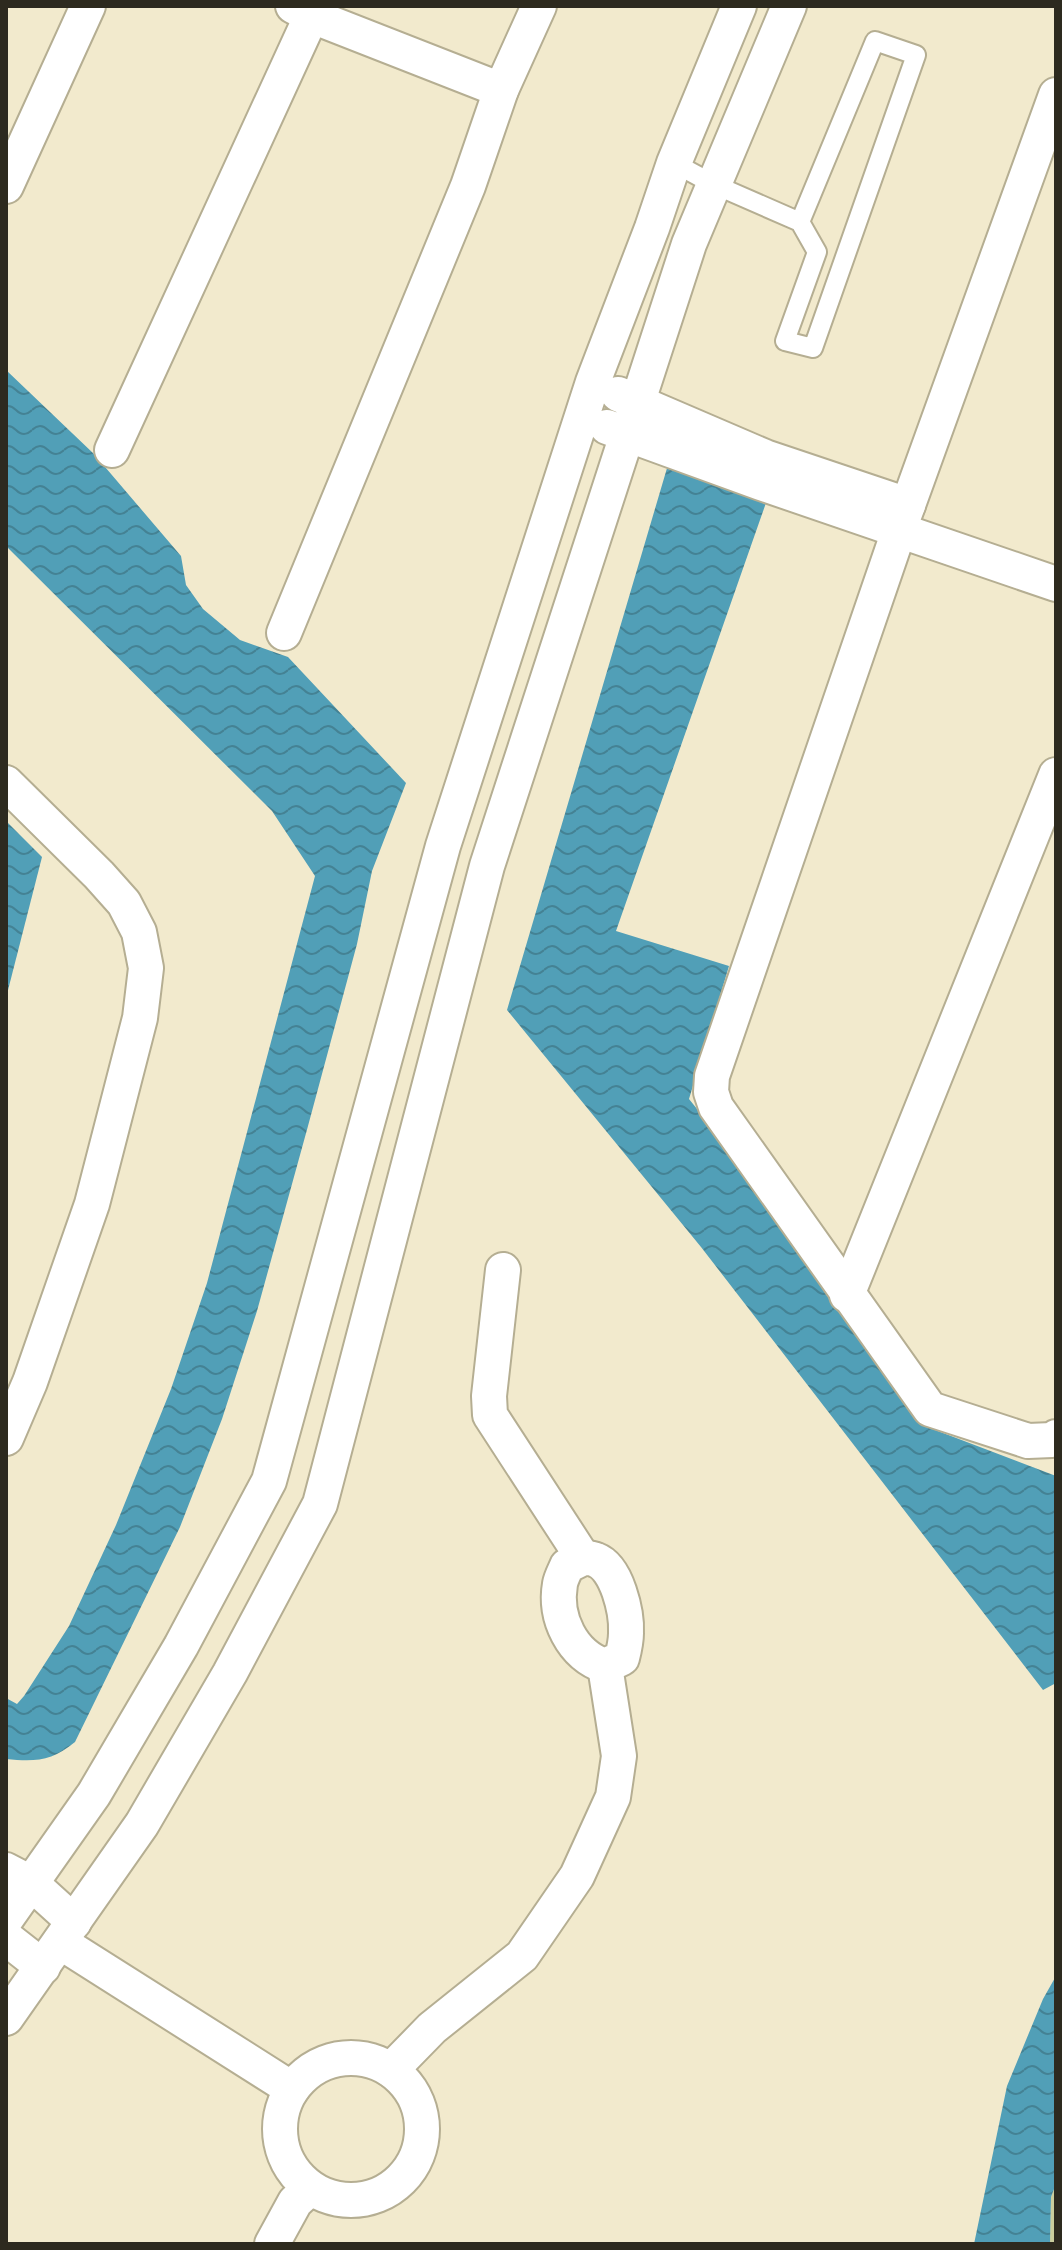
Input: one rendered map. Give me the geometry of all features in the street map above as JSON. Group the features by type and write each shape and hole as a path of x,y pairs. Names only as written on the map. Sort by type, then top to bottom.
{"street":[{"path":"6,186 88,6"},
{"path":"284,633 463,201 501,90 539,6"},
{"path":"6,1919 18,1877 61,1841 94,1794 173,1659 269,1481 443,846 593,382 674,163 739,6"},
{"path":"6,2018 142,1824 230,1673 320,1504 487,866 689,244 789,6"},
{"path":"112,450 307,9 501,90"},
{"path":"1056,95 904,518 712,1076 711,1092 716,1107 930,1409 1028,1441 1052,1440 1056,1437"},
{"path":"593,382 1056,584"},
{"path":"582,416 626,436 904,518"},
{"path":"847,1295 1056,775"},
{"path":"6,783 124,903 139,932 146,968 140,1018 92,1204 30,1382 6,1438"},
{"path":"503,1270 489,1396 490,1415 583,1558"},
{"path":"583,1558 597,1560 609,1571 624,1613 627,1635 622,1658 605,1666 590,1661 578,1650 564,1627 560,1584 567,1566 583,1558"},
{"path":"391,2070 432,2028 522,1956 577,1876 613,1797 619,1756 605,1666"},
{"path":"6,1857 61,1841"},
{"path":"18,1877 59,1943 292,2089"},
{"path":"6,1938 59,1943"},
{"path":"357,2058 391,2070 415,2098 421,2116 420,2144 409,2170 397,2183 363,2199 326,2196 310,2188 296,2176 286,2160 281,2143 283,2106 292,2089 320,2065 338,2059 357,2058"},
{"path":"272,2244 295,2202 310,2188"}],"lane":[{"path":"674,163 713,184 800,222 817,252 785,341 813,348 916,55 875,41 800,222"}],"green space":[{"path":"1056,2184 1056,2244 1050,2244 1051,2197"}],"water":[{"path":"6,370 94,454 181,556 186,585 203,609 240,640 288,657 406,783 372,871 357,944 257,1311 222,1419 180,1527 75,1742 51,1757 26,1760 6,1759 6,1698 17,1704 24,1696 69,1626 116,1525 171,1389 207,1283 315,876 272,811 6,546"},
{"path":"670,458 767,500 616,931 729,966 689,1099 775,1206 930,1428 1056,1476 1056,1683 1043,1690 701,1247 507,1010"},
{"path":"6,821 42,857 6,998"},
{"path":"1056,1976 1056,2184 1051,2197 1050,2244 974,2244 1007,2086 1043,1999"}]}
